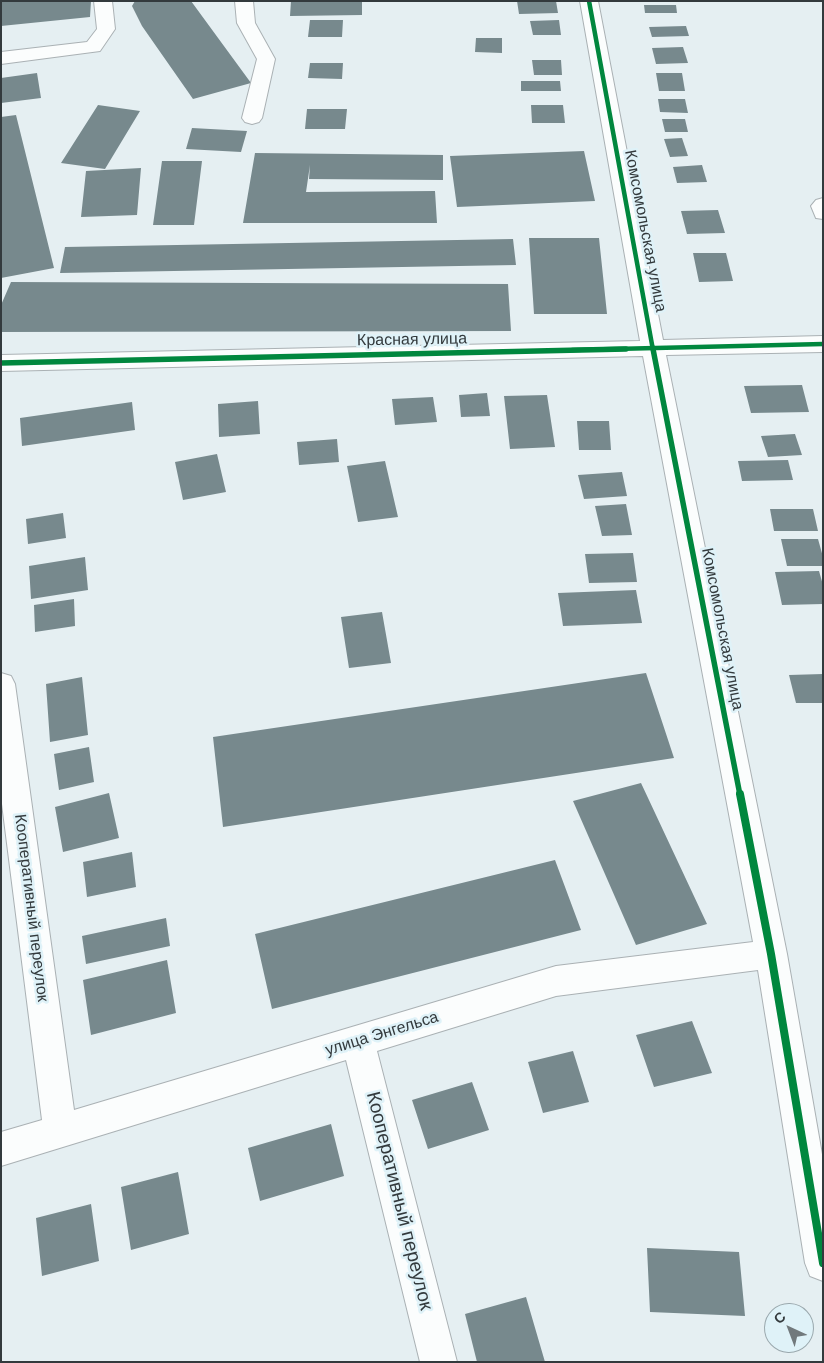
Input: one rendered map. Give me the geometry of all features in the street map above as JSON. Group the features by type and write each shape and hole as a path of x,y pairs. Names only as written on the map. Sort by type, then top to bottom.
{"street":[{"path":"1,58 93,47 106,29 103,1"},
{"path":"244,1 246,24 266,60 252,118"},
{"name":"Комсомольская улица","path":"589,1 653,349 771,954 823,1263"},
{"path":"823,204 821,206 823,212"},
{"name":"Красная улица","path":"1,364 823,344"},
{"name":"Кооперативный переулок","path":"1,684 60,1132"},
{"name":"улица Энгельса","path":"1,1149 556,981 771,954"},
{"name":"Кооперативный переулок","path":"358,1041 439,1362"}],"building":[{"path":"1,1 91,1 90,17 1,26"},
{"path":"135,1 191,1 251,83 193,99 142,26 132,6"},
{"path":"291,1 362,1 362,15 290,16"},
{"path":"517,1 556,1 558,13 519,14"},
{"path":"644,5 676,5 677,13 645,13"},
{"path":"310,20 343,20 342,37 308,37"},
{"path":"559,20 561,35 533,35 530,21"},
{"path":"686,26 689,36 652,37 649,27"},
{"path":"476,38 502,38 502,53 475,52"},
{"path":"683,47 688,63 656,64 652,48"},
{"path":"532,60 561,60 562,75 534,75"},
{"path":"310,63 343,63 342,79 308,78"},
{"path":"37,73 41,98 1,103 1,78"},
{"path":"656,73 682,73 685,91 659,91"},
{"path":"521,81 560,81 561,91 521,91"},
{"path":"658,99 685,99 688,113 660,112"},
{"path":"98,105 140,111 105,169 61,163"},
{"path":"531,105 563,105 565,123 532,123"},
{"path":"307,109 347,109 345,129 305,129"},
{"path":"16,115 54,268 1,278 1,117"},
{"path":"662,119 685,119 688,132 665,132"},
{"path":"192,128 247,131 241,152 186,149"},
{"path":"682,138 688,156 670,157 664,139"},
{"path":"584,151 595,201 457,207 450,156"},
{"path":"255,153 443,155 443,180 309,179 310,165 306,192 435,191 437,223 243,223"},
{"path":"162,161 202,161 194,225 153,225"},
{"path":"702,165 707,182 677,183 673,167"},
{"path":"141,168 137,215 81,217 86,171"},
{"path":"718,210 725,233 687,234 681,211"},
{"path":"529,238 599,238 607,314 534,314"},
{"path":"513,239 516,265 60,273 65,247"},
{"path":"693,253 726,253 733,281 699,282"},
{"path":"11,282 508,284 511,331 1,332 1,305"},
{"path":"802,385 809,412 751,413 744,386"},
{"path":"487,393 490,416 461,417 459,395"},
{"path":"547,395 555,447 510,449 504,396"},
{"path":"433,397 437,422 395,425 392,399"},
{"path":"258,401 260,434 219,437 218,404"},
{"path":"132,402 135,430 22,446 20,418"},
{"path":"577,421 609,421 611,450 579,450"},
{"path":"795,434 802,455 768,457 761,436"},
{"path":"337,439 339,462 299,465 297,442"},
{"path":"217,454 226,492 183,500 175,462"},
{"path":"788,460 793,480 742,481 738,461"},
{"path":"385,461 398,517 358,522 347,466"},
{"path":"622,472 627,496 584,499 578,475"},
{"path":"626,504 632,535 602,536 595,506"},
{"path":"770,509 813,509 818,531 774,531"},
{"path":"63,513 66,538 28,544 26,519"},
{"path":"781,539 818,539 823,557 823,566 787,566"},
{"path":"633,553 637,582 589,583 585,554"},
{"path":"85,557 88,590 31,599 29,566"},
{"path":"819,571 823,585 823,604 782,605 775,572"},
{"path":"636,590 642,623 563,626 558,593"},
{"path":"74,599 75,626 35,632 34,605"},
{"path":"382,612 391,663 349,668 341,617"},
{"path":"646,673 674,758 223,827 213,737"},
{"path":"823,674 823,703 796,703 789,675"},
{"path":"82,677 88,735 50,742 46,684"},
{"path":"89,747 94,782 59,790 54,754"},
{"path":"641,783 707,924 636,945 573,801"},
{"path":"109,793 119,838 63,852 55,807"},
{"path":"132,852 136,887 87,897 83,862"},
{"path":"555,860 581,930 272,1009 255,934"},
{"path":"166,918 170,946 86,964 82,936"},
{"path":"167,960 176,1013 91,1035 83,980"},
{"path":"692,1021 712,1073 654,1087 636,1035"},
{"path":"573,1051 589,1102 543,1113 528,1062"},
{"path":"472,1082 489,1130 428,1149 412,1100"},
{"path":"331,1124 344,1176 260,1201 248,1148"},
{"path":"178,1172 189,1234 131,1250 121,1187"},
{"path":"91,1204 99,1261 42,1276 36,1218"},
{"path":"647,1248 739,1252 745,1316 650,1312"},
{"path":"526,1297 545,1362 477,1362 465,1314"}],"cycle path":[{"path":"589,1 653,349 771,954 823,1263"},
{"path":"1,363 823,344"}]}
